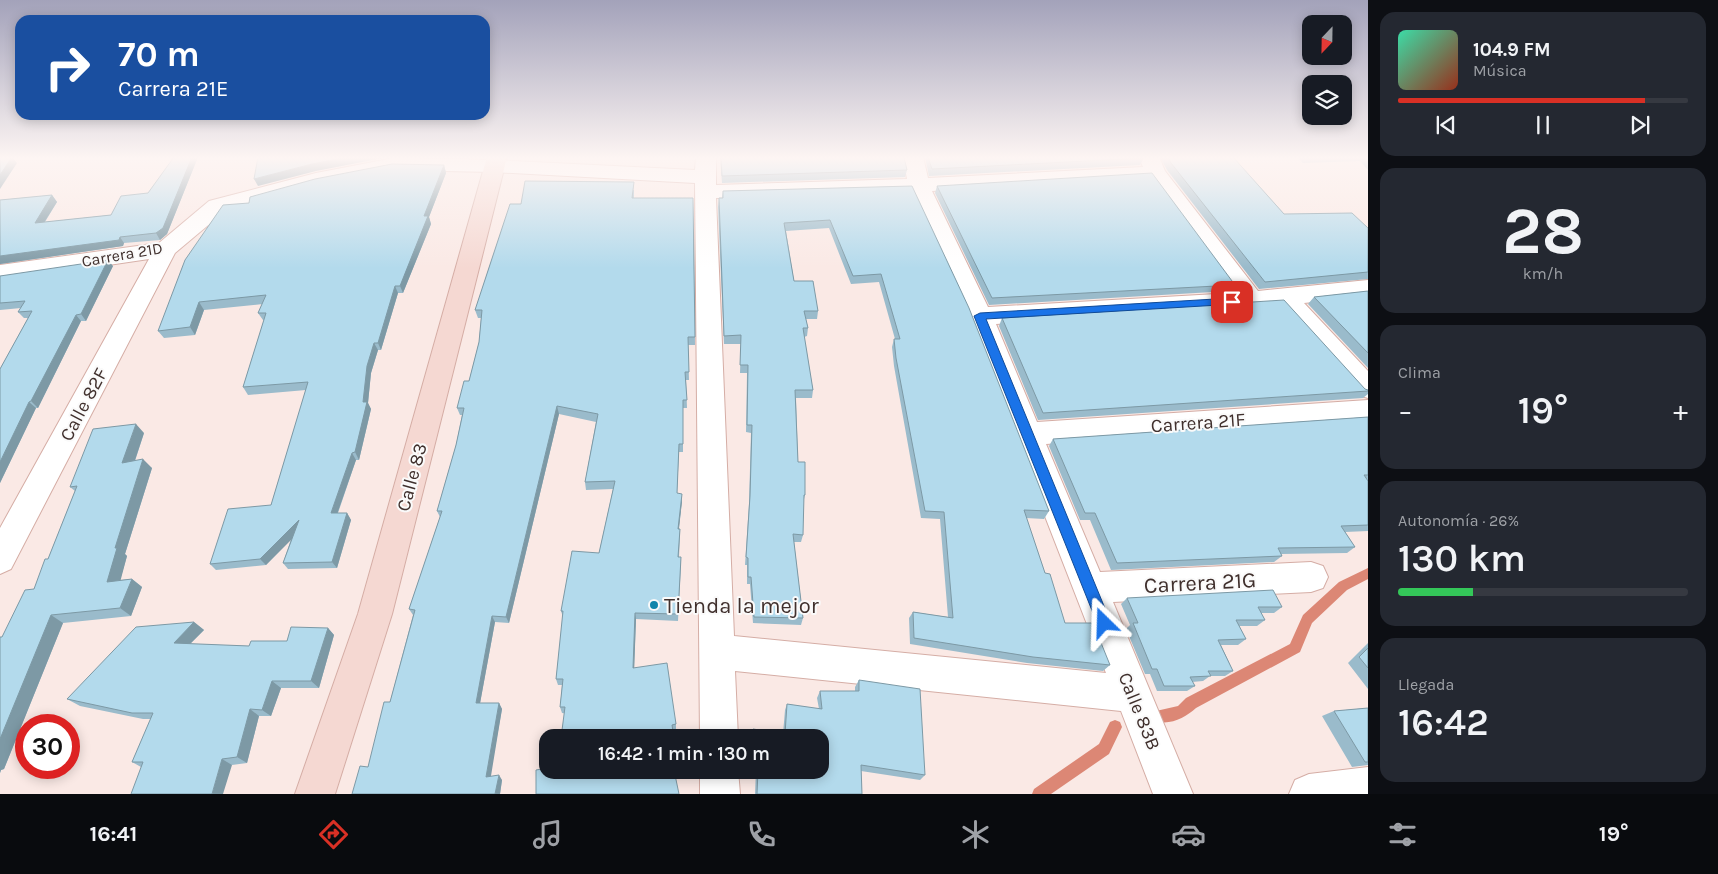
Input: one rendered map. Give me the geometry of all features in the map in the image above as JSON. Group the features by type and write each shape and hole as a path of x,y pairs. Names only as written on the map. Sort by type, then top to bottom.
{"street":[{"name":"Carrera 21D","path":"0,273 166,250 217,206 261,194"},
{"name":"Calle 83","path":"315,794 374,614 487,194"},
{"path":"706,194 719,729"},
{"name":"Calle 83B","path":"924,194 980,316 1173,794"},
{"path":"1174,194 1252,300"},
{"name":"Calle 82F","path":"0,559 166,250"},
{"path":"980,316 1252,300 1368,288"},
{"path":"1284,297 1368,388"},
{"name":"Carrera 21F","path":"1028,434 1368,410"},
{"name":"Carrera 21G","path":"1090,588 1311,577"},
{"path":"717,652 1135,699"},
{"path":"719,779 720,794"},
{"path":"1309,794 1368,787"}],"building":[{"path":"177,194 163,228 156,233 120,237 119,240 0,256 0,200 52,195 35,223 111,215 121,196"},
{"path":"261,194 433,194 424,216 428,216 400,286 395,286 378,343 374,343 367,366 363,402 367,402 355,452 352,453 331,513 347,513 332,562 283,563 299,520 260,559 210,564 228,509 271,505 308,382 243,387 266,313 258,313 266,295 199,302 190,327 158,331 185,260 223,205 249,203 250,197"},
{"path":"523,194 632,194 632,198 693,198 695,337 688,337 689,372 685,372 687,400 683,400 683,444 679,444 677,493 682,494 678,529 680,529 678,557 681,557 678,614 635,613 633,668 667,663 676,724 672,725 673,729 562,729 565,707 560,707 563,679 556,679 563,611 561,611 572,551 599,553 615,481 585,482 598,414 557,406 506,617 492,616 476,703 499,703 486,777 499,775 495,794 352,794 360,766 368,767 384,702 390,702 415,610 409,609 442,511 437,511 456,445 464,408 457,408 464,381 469,381 479,342 482,310 475,310 510,204 521,204"},
{"path":"723,194 916,194 969,308 1049,511 1024,510 1045,573 1050,574 1065,623 1093,623 1110,665 1033,657 914,638 913,612 953,618 944,512 925,511 896,358 894,339 900,339 881,274 853,276 830,220 784,223 794,281 813,281 818,311 804,311 808,328 803,328 813,390 795,390 798,462 805,462 803,535 793,534 803,618 754,617 751,577 748,577 748,558 746,557 752,425 747,425 748,365 740,365 741,335 724,336 719,198 723,198"},
{"path":"941,194 1168,194 1235,285 992,298"},
{"path":"1196,194 1266,194 1284,214 1352,213 1368,228 1368,272 1265,282"},
{"path":"108,260 81,314 76,315 29,402 0,462 0,369 32,311 18,312 25,301 0,303 0,276"},
{"path":"1368,291 1368,353 1314,297"},
{"path":"1284,300 1368,391 1043,413 1002,318"},
{"path":"1368,417 1368,475 1364,475 1368,481 1368,525 1341,526 1355,547 1278,548 1282,556 1117,563 1095,513 1085,513 1053,439"},
{"path":"136,424 122,463 143,459 115,548 117,548 107,582 132,579 120,608 51,615 0,739 0,637 2,637 25,590 34,589 45,559 48,559 77,486 70,487 93,429"},
{"path":"1273,590 1282,607 1258,607 1265,620 1236,620 1246,639 1218,640 1233,671 1208,671 1211,676 1190,677 1195,686 1164,686 1157,669 1152,669 1133,623 1138,623 1127,598"},
{"path":"194,622 174,643 249,646 251,641 287,641 291,627 328,628 311,681 272,681 262,710 250,709 237,757 222,759 212,794 131,794 143,762 132,762 153,713 132,713 67,699 136,627"},
{"path":"1368,648 1368,668 1359,657"},
{"path":"859,680 920,689 925,775 861,765 862,794 757,794 758,779 829,779 829,729 785,729 787,704 822,709 820,691 859,691"},
{"path":"1368,708 1368,762 1365,762 1334,711"},
{"path":"536,770 539,770 539,779 676,779 679,794 536,794"}],"waterway":[{"path":"1161,716 1181,712 1191,703 1295,648 1307,619 1343,586 1368,573"},
{"path":"1039,794 1104,749 1115,727"}],"place":[{"name":"Tienda la mejor","path":"654,605"}],"route":[{"path":"1104,623 980,316 1232,302"}]}
